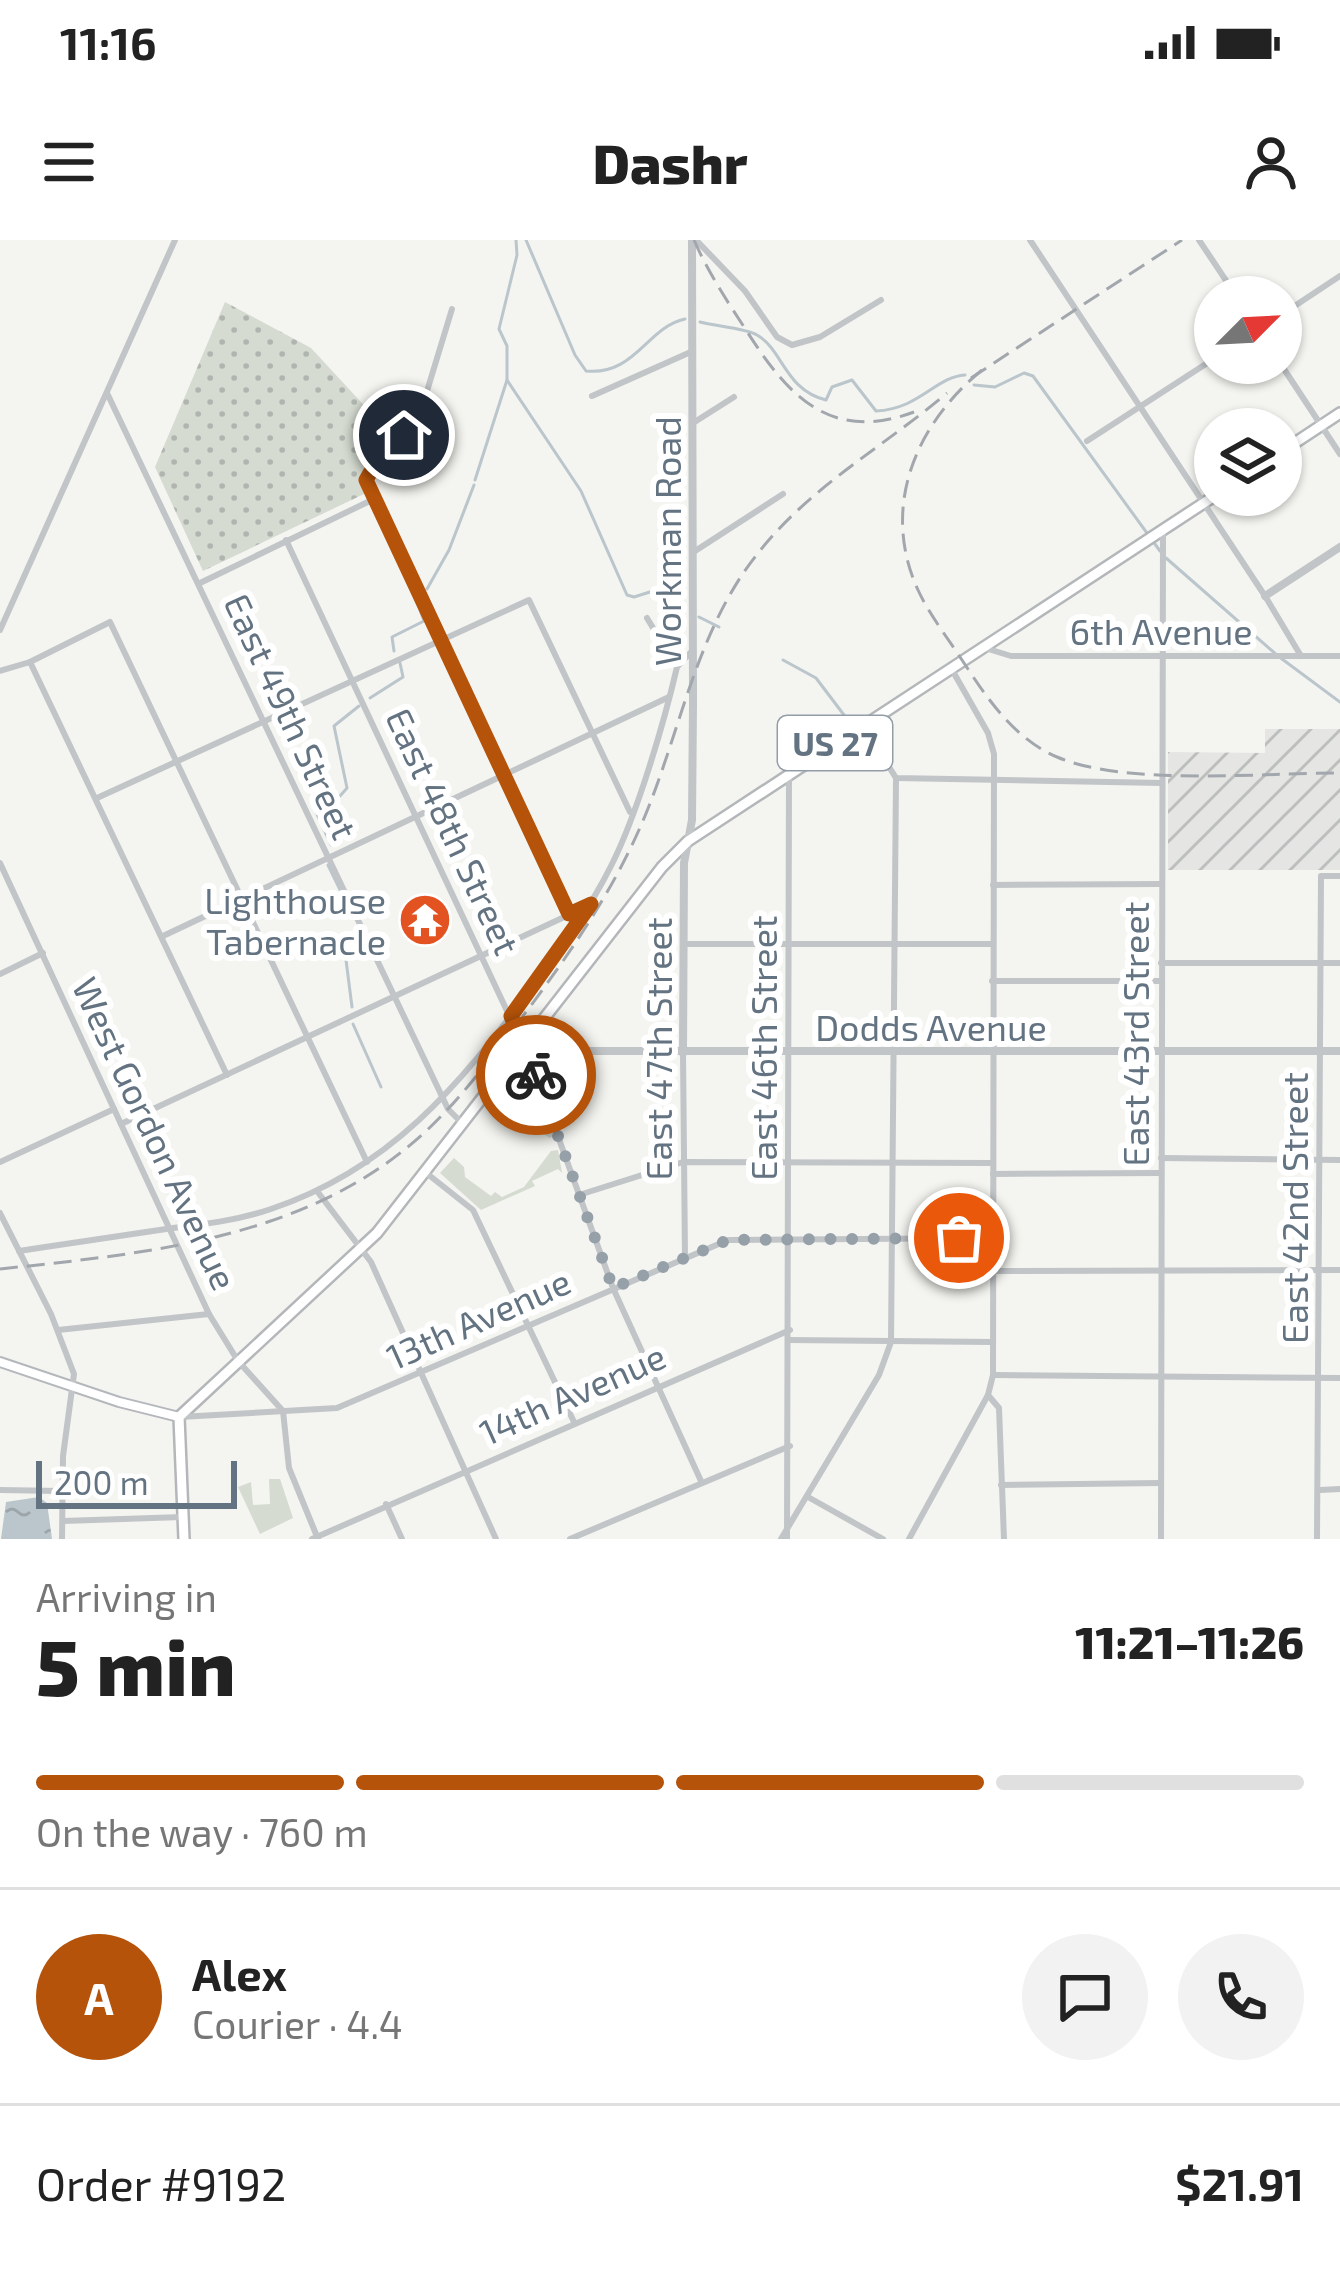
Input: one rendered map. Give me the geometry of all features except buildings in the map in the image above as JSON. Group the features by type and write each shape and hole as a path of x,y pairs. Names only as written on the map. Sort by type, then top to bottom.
{"highway":[{"path":"1302,438 1340,413"},
{"name":"US 27","path":"179,1417 361,1250 662,867 688,841 1194,510"},
{"path":"179,1417 184,1539"}],"main road":[{"path":"0,1362 179,1417"}],"street":[{"path":"0,630 175,240"},
{"path":"694,240 745,291 777,337 792,345 820,337 881,301"},
{"name":"Workman Road","path":"688,841 692,820 694,240"},
{"path":"1030,240 1194,489"},
{"path":"1199,240 1223,276"},
{"path":"1302,301 1340,276"},
{"path":"452,309 420,414 371,466 366,480 569,914"},
{"path":"592,396 693,351"},
{"path":"1087,441 1194,372"},
{"path":"1294,384 1340,454"},
{"name":"East 49th Street","path":"107,393 448,1109 462,1124"},
{"path":"693,423 734,397"},
{"path":"692,553 783,494"},
{"path":"200,583 374,499"},
{"path":"1213,516 1300,656"},
{"name":"East 43rd Street","path":"1161,1539 1163,530"},
{"name":"East 48th Street","path":"286,540 511,1016 613,1288 701,1481"},
{"path":"1265,596 1340,547"},
{"path":"97,798 529,600 631,814"},
{"path":"647,618 676,667"},
{"path":"0,671 30,662 110,622 367,1162"},
{"name":"6th Avenue","path":"984,647 1011,656 1340,656"},
{"path":"19,1251 256,1214 317,1191 367,1162 446,1098 591,904 614,862 676,667 693,650"},
{"path":"30,662 227,1075"},
{"path":"909,1539 988,1395 993,1375 992,743 952,668"},
{"path":"163,936 669,698"},
{"path":"784,1539 879,1376 891,1342 896,778 862,725"},
{"name":"East 46th Street","path":"787,1529 789,773"},
{"path":"896,778 1162,783"},
{"name":"East 47th Street","path":"685,1258 688,841"},
{"name":"West Gordon Avenue","path":"0,863 209,1314 238,1361 283,1411"},
{"name":"East 42nd Street","path":"1317,1539 1321,876 1340,876"},
{"path":"993,885 1161,884"},
{"path":"121,1124 591,904"},
{"path":"684,944 993,944"},
{"path":"0,974 44,953"},
{"path":"1161,963 1340,963"},
{"path":"992,981 1162,981"},
{"name":"Dodds Avenue","path":"523,1045 532,1052 1340,1051"},
{"path":"0,1162 114,1109"},
{"path":"1161,1158 1340,1160"},
{"path":"579,1195 683,1162 993,1163"},
{"path":"425,1172 473,1210 574,1423"},
{"path":"993,1174 1161,1173"},
{"path":"317,1191 371,1262 496,1539"},
{"path":"0,1213 58,1330 74,1374 60,1491 62,1539"},
{"name":"13th Avenue","path":"283,1411 337,1408 728,1240 993,1238"},
{"path":"993,1271 1340,1270"},
{"path":"58,1330 209,1314"},
{"name":"14th Avenue","path":"316,1538 790,1330"},
{"path":"789,1340 992,1342"},
{"path":"993,1375 1340,1378"},
{"path":"988,1395 999,1408 1004,1539"},
{"path":"179,1417 283,1411 289,1468 316,1538"},
{"path":"570,1539 790,1446"},
{"path":"1001,1485 1161,1483"},
{"path":"0,1490 60,1491"},
{"path":"1320,1490 1340,1490"},
{"path":"808,1497 884,1539"},
{"path":"382,1506 402,1539"},
{"path":"63,1521 182,1517"}],"shaded area":[{"path":"225,302 311,348 373,415 377,448 364,461 364,494 203,571 155,467"},
{"path":"1265,729 1340,729 1340,870 1168,870 1168,752 1265,753"},
{"path":"527,1063 550,1138 542,1133 544,1127 511,1101 506,1105 498,1098"},
{"path":"558,1150 562,1173 558,1169 532,1181 535,1186 481,1210 440,1173 454,1158 464,1167 465,1177 491,1196 495,1192 502,1197 524,1187 551,1151"},
{"path":"269,1479 280,1479 293,1518 260,1534 238,1487 251,1482 253,1505 270,1504"}],"water":[{"path":"39,1497 47,1503 52,1539 1,1539 6,1502"}],"waterway":[{"path":"475,480 507,380 507,346 499,329 517,255 516,240"},
{"path":"526,240 586,371 617,366 660,331 685,319"},
{"path":"700,322 757,335 812,395 826,400 832,387 852,380 876,411 904,405 965,375"},
{"path":"974,385 995,387 1024,373 1033,376 1160,551"},
{"path":"507,380 581,491 627,595 653,591 666,598"},
{"path":"427,589 449,550 474,485"},
{"path":"1166,558 1278,656 1340,702"},
{"path":"394,651 392,637 424,621 415,596"},
{"path":"699,617 719,627"},
{"path":"783,660 816,678 844,715"},
{"path":"370,698 403,677 400,663"},
{"path":"331,845 315,810 347,788 334,726 359,706"},
{"path":"328,865 346,902"},
{"path":"346,960 352,1007"},
{"path":"353,1024 381,1087"}],"railway":[{"path":"694,240 746,330 795,393 835,417 858,422 914,412"},
{"path":"971,378 1182,240"},
{"path":"982,370 939,415 923,441 904,498 903,528 907,559 922,599 1002,716 1057,757 1119,772 1195,776 1340,773"},
{"path":"0,1269 169,1247 278,1218 330,1197 379,1169 424,1133 466,1089 529,1008 611,886 649,806 713,627 744,572 789,518 947,393"}],"way so far":[{"path":"536,1075 613,1288 728,1240 959,1238"}],"place":[{"name":"Lighthouse Tabernacle","path":"425,920"}],"route":[{"path":"404,435 381,454 366,480 569,914 591,904 511,1016 536,1075"}]}
